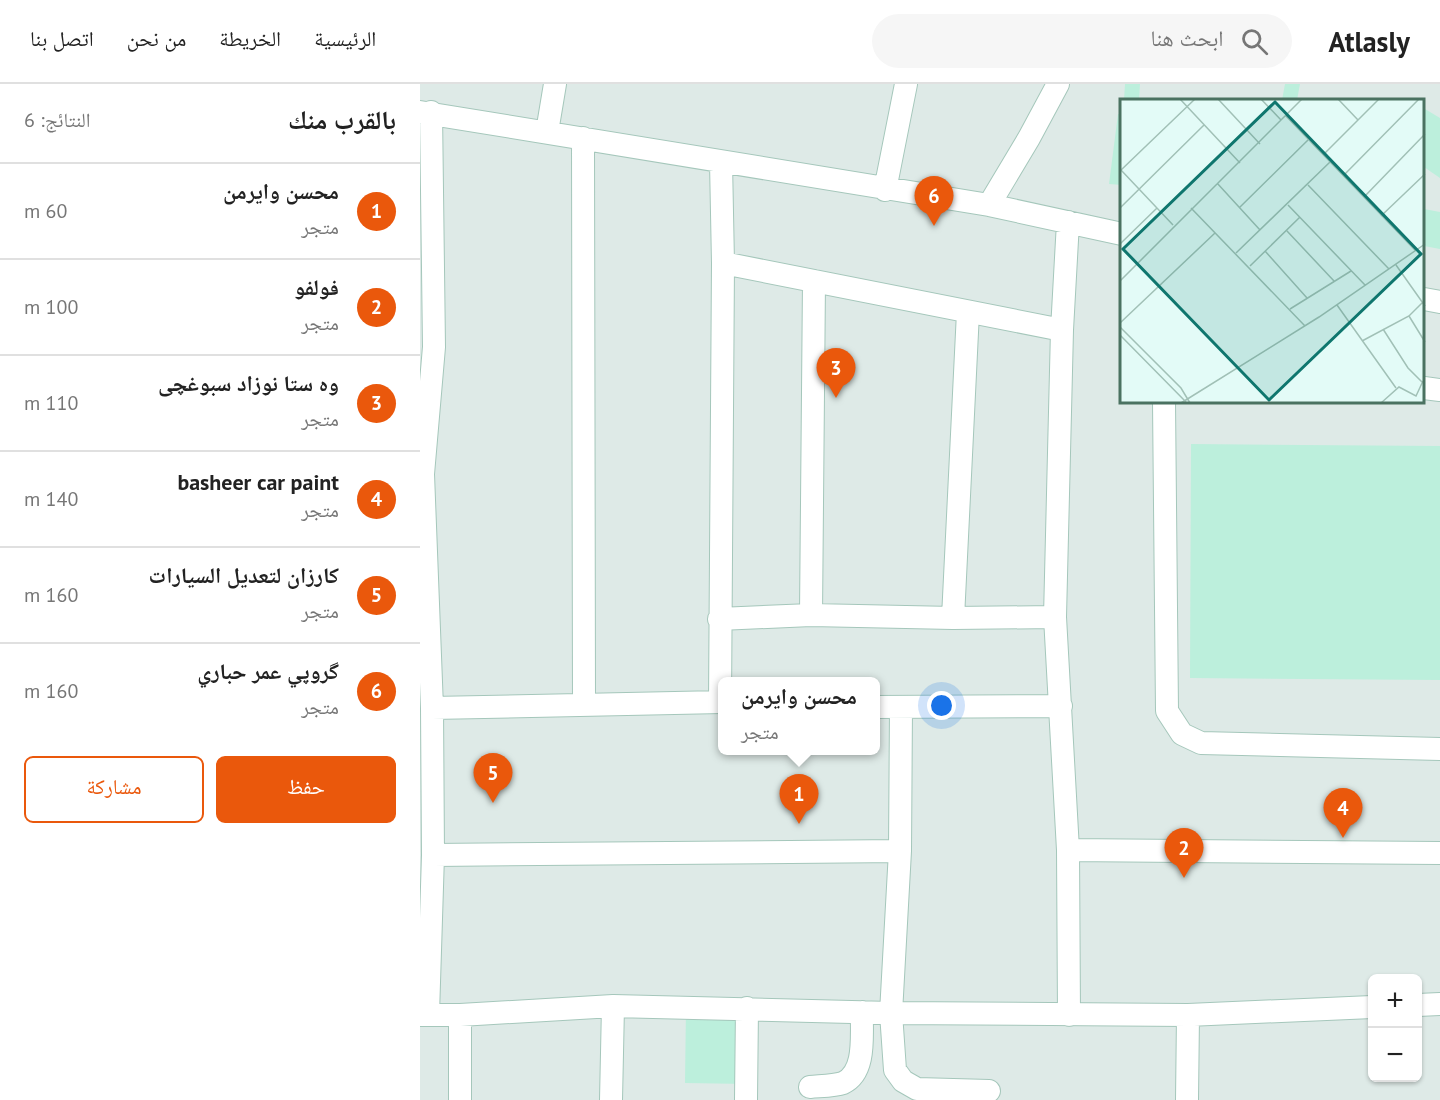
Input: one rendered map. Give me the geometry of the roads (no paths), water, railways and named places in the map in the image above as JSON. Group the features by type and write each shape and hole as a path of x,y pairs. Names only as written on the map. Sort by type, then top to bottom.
{"street":[{"path":"547,132 555,84"},
{"path":"885,190 906,84"},
{"path":"989,206 1058,84"},
{"path":"1120,234 989,206 426,112 427,347 422,474 424,615 432,708 426,755 433,855 424,1014 460,1016 613,1006 1069,1015 1188,1015 1368,1007"},
{"path":"584,138 584,705"},
{"path":"720,677 723,263 721,162"},
{"path":"1068,222 1062,330 1055,617 1068,850 1069,1015"},
{"path":"723,263 1062,330"},
{"path":"811,615 814,281"},
{"path":"1425,299 1440,302"},
{"path":"953,618 968,312"},
{"path":"1425,388 1440,390"},
{"path":"1164,404 1167,711 1182,734 1201,743 1440,749"},
{"path":"719,619 811,615 953,618 1055,617"},
{"path":"432,708 718,702"},
{"path":"880,707 1061,706"},
{"path":"901,707 900,851 891,1013 895,1070 903,1081 917,1089 989,1091"},
{"path":"1068,850 1440,853"},
{"path":"433,855 900,851"},
{"path":"1422,1005 1440,1004"},
{"path":"611,1100 613,1006"},
{"path":"746,1100 747,1008"},
{"path":"810,1087 843,1083 855,1073 860,1061 862,1012"},
{"path":"1187,1100 1188,1015"},
{"path":"460,1016 460,1100"}],"place":[{"name":"گروپي عمر حباري","path":"934,226"},
{"name":"وه ستا نوزاد سبوغچى","path":"836,398"},
{"name":"كارزان لتعديل السيارات","path":"493,803"},
{"name":"محسن وایرمن","path":"799,824"},
{"name":"basheer car paint","path":"1343,838"},
{"name":"فولفو","path":"1184,878"}]}
